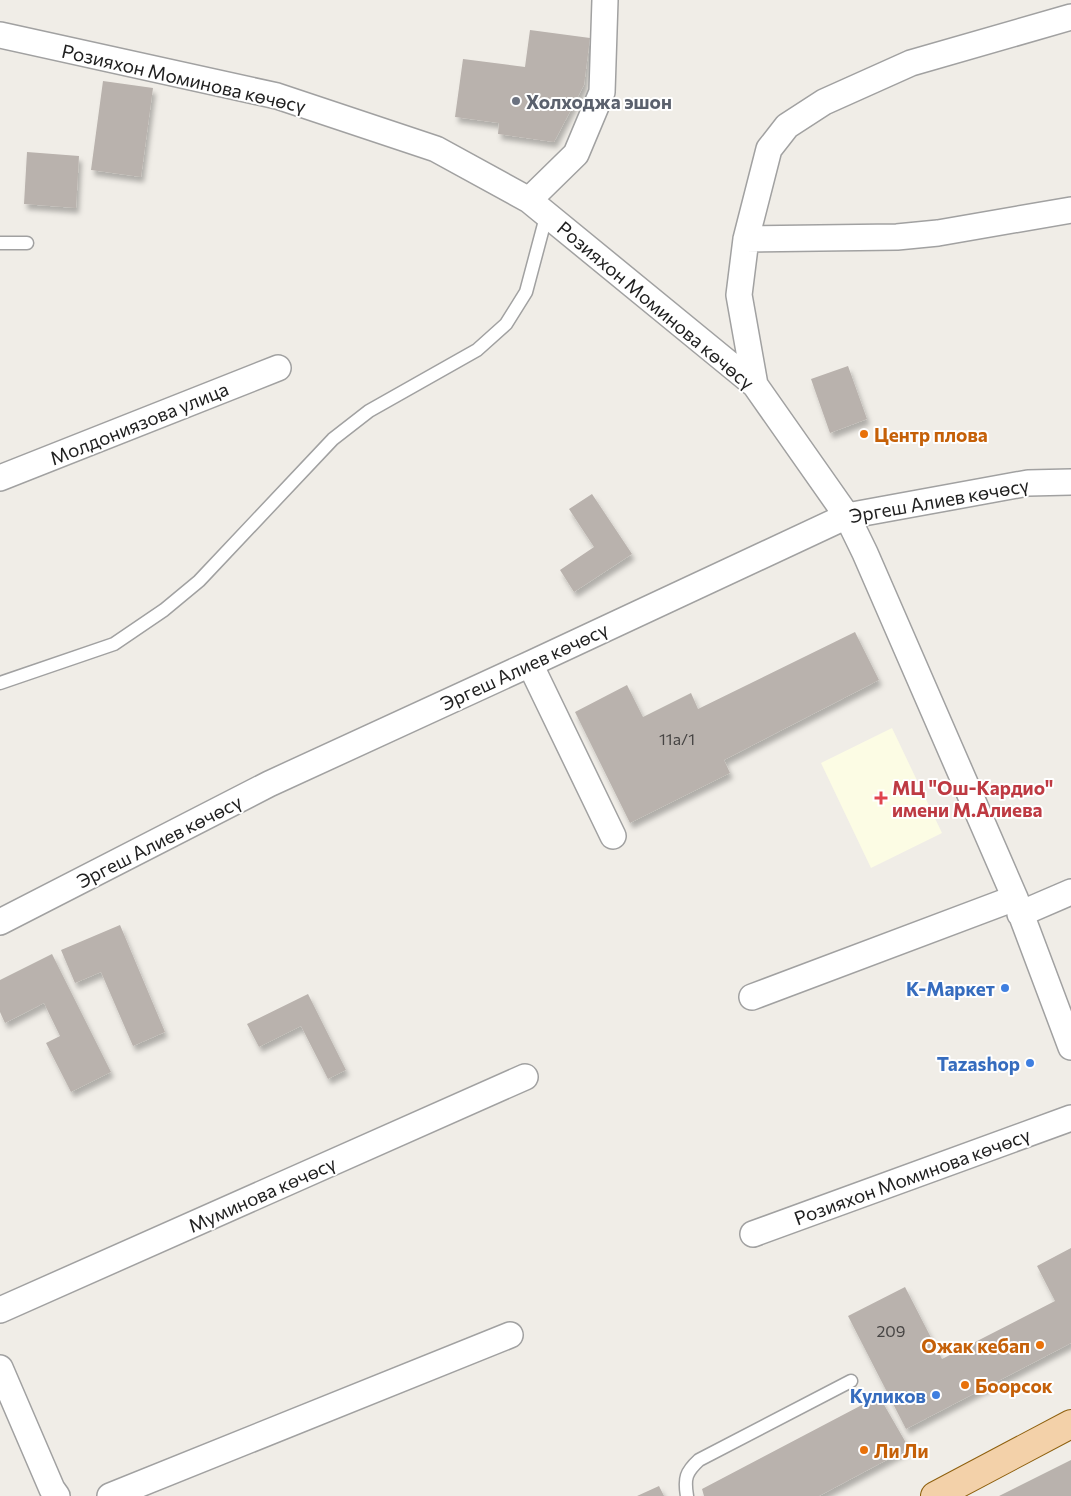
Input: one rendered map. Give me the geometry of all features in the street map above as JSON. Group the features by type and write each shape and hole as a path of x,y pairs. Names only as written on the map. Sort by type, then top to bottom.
{"main road":[{"path":"934,1496 1071,1424"}],"street":[{"path":"538,207 576,154 602,92 605,0"},
{"path":"754,385 739,295 746,239 769,149 787,126 824,102 911,63 1071,17"},
{"name":"Розияхон Моминова көчөсү","path":"0,35 277,96 436,149 538,207 754,385 847,516 865,553 1018,906 1071,1047"},
{"path":"746,239 897,237 938,233 1071,210"},
{"name":"Молдониязова улица","path":"0,478 278,368"},
{"name":"Эргеш Алиев көчөсү","path":"0,922 270,784 847,516 1028,483 1071,482"},
{"path":"530,664 612,836"},
{"path":"752,997 1018,906 1071,892"},
{"name":"Муминова көчөсү","path":"0,1310 524,1077"},
{"name":"Розияхон Моминова көчөсү","path":"753,1234 1071,1118"},
{"path":"110,1496 510,1336"},
{"path":"0,1368 52,1489 57,1496"}],"lane":[{"path":"0,683 114,644 164,610 198,582 333,439 368,411 477,350 506,324 526,292 538,207"},
{"path":"0,244 28,243"},
{"path":"686,1496 688,1470 699,1460 851,1381"}],"shaded area":[{"name":"МЦ \"Ош-Кардио\" имени М.Алиева","path":"892,728 942,833 871,868 821,763"}],"building":[{"name":"Холходжа эшон","path":"530,30 590,38 584,85 554,142 498,134 499,123 455,117 463,59 525,67"},
{"path":"103,81 153,88 141,177 91,170"},
{"path":"27,152 79,156 76,208 24,204"},
{"path":"848,366 867,419 830,433 811,379"},
{"path":"592,494 632,554 574,592 560,570 594,547 569,509"},
{"path":"855,632 879,680 724,760 730,773 630,823 575,712 627,685 643,717 691,693 698,709"},
{"path":"120,925 165,1032 133,1046 101,972 75,983 61,950"},
{"path":"52,954 111,1072 71,1092 46,1043 60,1036 44,1003 5,1023 0,1012 0,980"},
{"path":"308,994 346,1070 328,1079 301,1026 259,1047 247,1024"},
{"path":"1071,1248 1071,1343 906,1429 848,1316 905,1287 942,1359 1055,1301 1037,1266"},
{"path":"879,1396 909,1448 819,1496 704,1496 702,1489"},
{"path":"1071,1460 1071,1496 999,1496"},
{"path":"659,1486 664,1496 637,1496"}],"place":[{"name":"Холходжа эшон","path":"516,101"},
{"name":"Центр плова","path":"864,434"},
{"name":"МЦ \"Ош-Кардио\" имени М.Алиева","path":"881,798"},
{"name":"К-Маркет","path":"1005,988"},
{"name":"Tazashop","path":"1030,1063"},
{"name":"Ожак кебап","path":"1040,1345"},
{"name":"Боорсок","path":"965,1385"},
{"name":"Куликов","path":"936,1395"},
{"name":"Ли Ли","path":"864,1450"}]}
